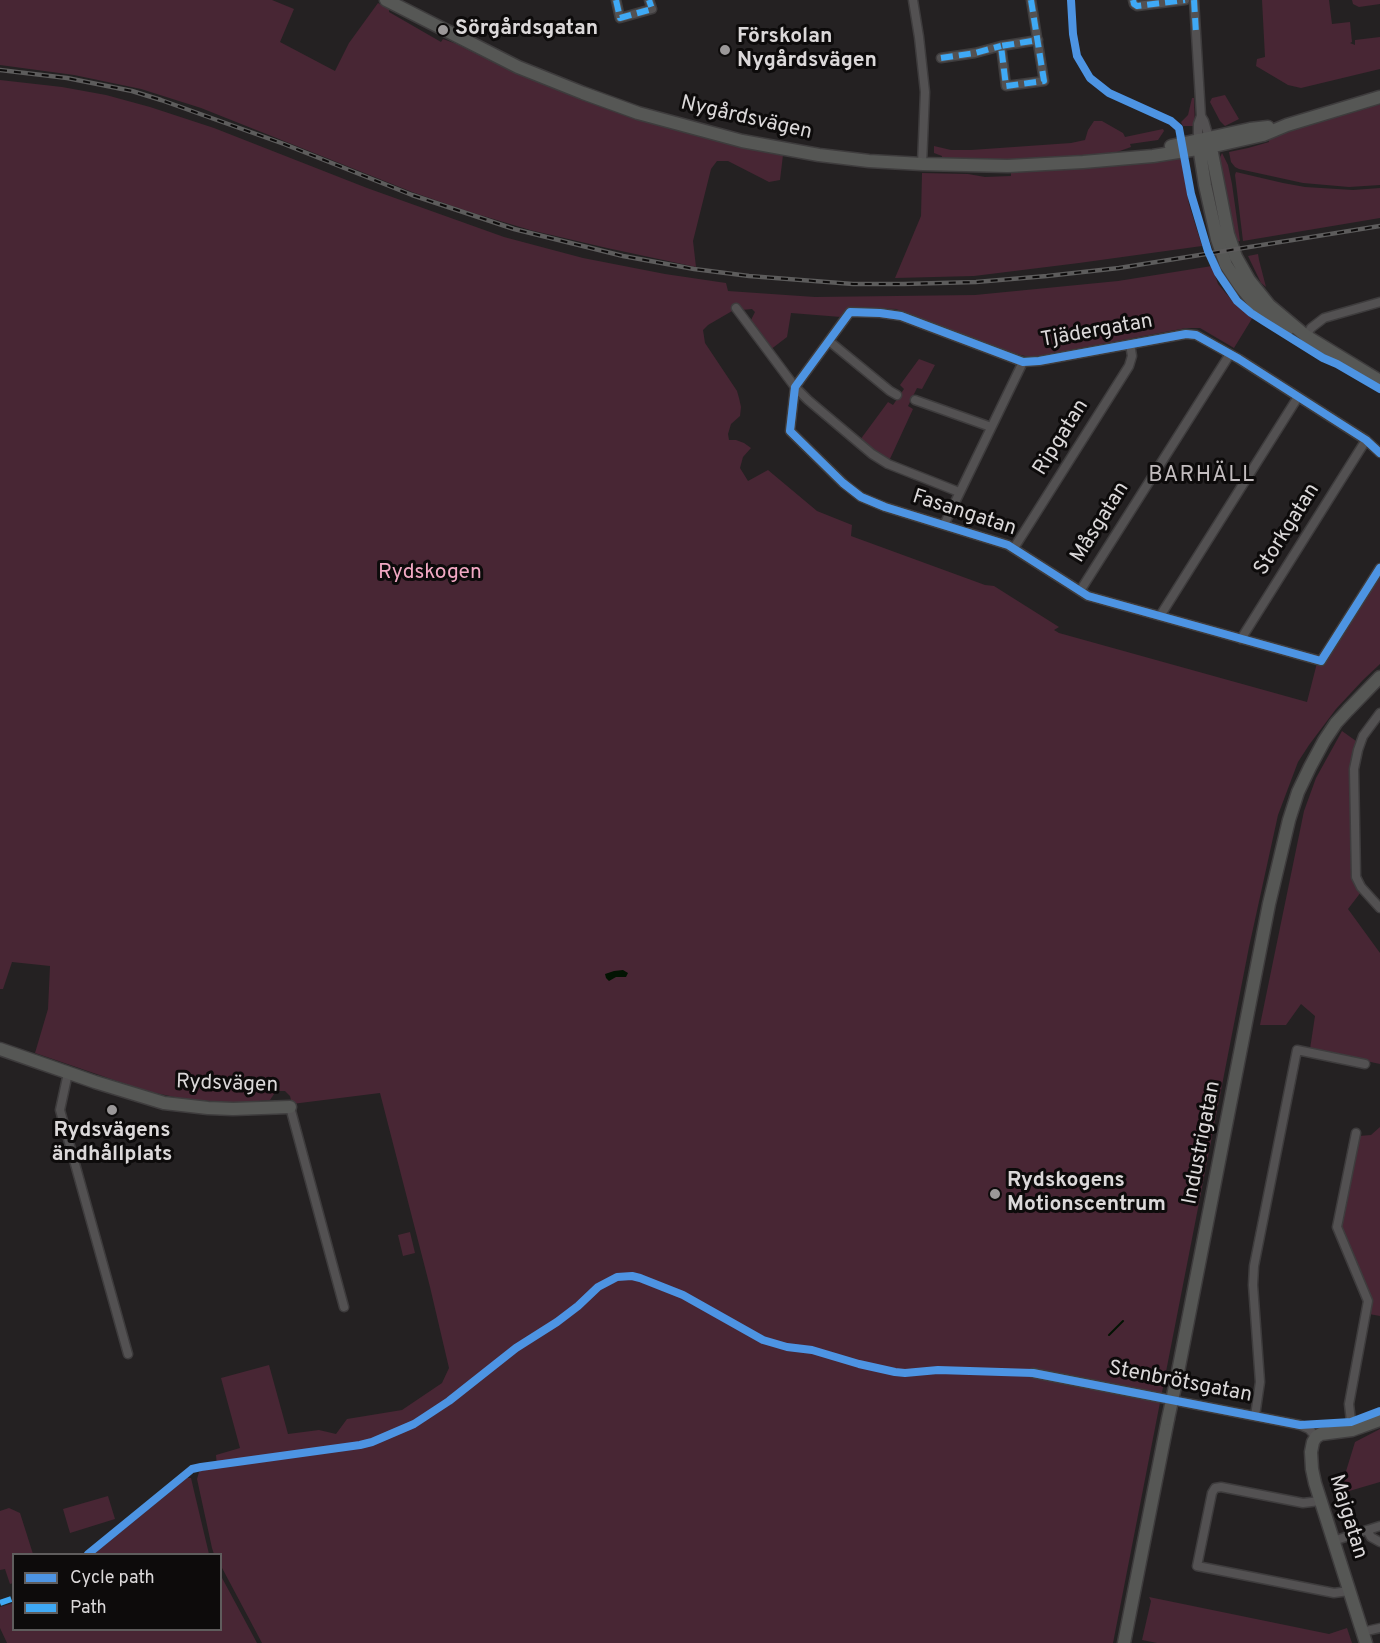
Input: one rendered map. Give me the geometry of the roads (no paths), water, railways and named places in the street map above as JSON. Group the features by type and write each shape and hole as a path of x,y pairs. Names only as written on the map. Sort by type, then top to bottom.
{"street":[{"name":"Nygårdsvägen","path":"386,0 518,67 638,113 697,130 785,149 857,160 922,165 1008,166 1123,158 1137,152 1204,144 1250,129 1287,125 1380,98"},
{"path":"615,0 620,18 651,9 649,0"},
{"path":"913,0 925,92 922,165"},
{"path":"1001,46 1006,86 1044,81 1031,0"},
{"path":"1133,0 1137,6 1185,0"},
{"path":"1194,0 1204,144 1236,257 1245,274 1269,305 1306,336 1380,381"},
{"path":"940,58 1038,40"},
{"path":"1306,336 1311,328 1324,318 1380,302"},
{"path":"736,308 795,387 872,454 888,464 959,492"},
{"name":"Tjädergatan","path":"795,387 850,312 901,316 1023,362 1039,362 1191,334 1202,337 1230,354 1366,440 1380,453"},
{"path":"829,341 897,395"},
{"name":"Ripgatan","path":"1014,548 1129,366 1130,344"},
{"name":"Måsgatan","path":"1080,591 1230,354"},
{"path":"944,525 1023,362"},
{"name":"Fasangatan","path":"795,387 790,431 843,483 861,497 1014,548 1088,596 1321,661 1380,568"},
{"path":"1160,616 1298,397"},
{"path":"915,400 991,428"},
{"name":"Storkgatan","path":"1241,639 1366,440"},
{"name":"Industrigatan","path":"1124,1643 1269,904 1289,819 1306,775 1324,741 1336,723 1380,677"},
{"path":"1380,712 1366,730 1358,750 1354,763 1354,785 1356,877 1361,887 1380,908"},
{"name":"Rydsvägen","path":"0,1049 144,1098 184,1106 233,1109 290,1107 344,1307"},
{"name":"Stenbrötsgatan","path":"1255,1416 1260,1382 1253,1272 1297,1050 1365,1064"},
{"path":"68,1073 60,1110 128,1354"},
{"path":"1352,1430 1349,1404 1368,1301 1337,1227 1356,1133"},
{"name":"Stenbrötsgatan","path":"1033,1374 1306,1427 1316,1437"},
{"path":"1316,1437 1326,1433 1352,1430 1380,1420"},
{"name":"Majgatan","path":"1316,1437 1312,1446 1313,1475 1364,1638"},
{"path":"1320,1501 1303,1503 1221,1487 1215,1488 1197,1566 1334,1593 1349,1591"},
{"path":"1333,1540 1380,1527"},
{"path":"1367,1530 1371,1537 1380,1542"},
{"path":"1364,1638 1380,1628"}],"waterway":[{"path":"1109,1335 1123,1321"}],"railway":[{"path":"0,70 67,78 132,91 284,144 412,195 514,229 623,256 749,276 853,284 976,282 1119,268 1380,226"}],"place":[{"name":"Sörgårdsgatan","path":"443,30"},
{"name":"Förskolan Nygårdsvägen","path":"725,50"},
{"name":"Rydsvägens ändhållplats","path":"112,1110"},
{"name":"Rydskogens Motionscentrum","path":"995,1194"}],"district":[{"name":"BARHÄLL","path":"1202,477"}],"park label":[{"name":"Rydskogen","path":"430,574"}]}
